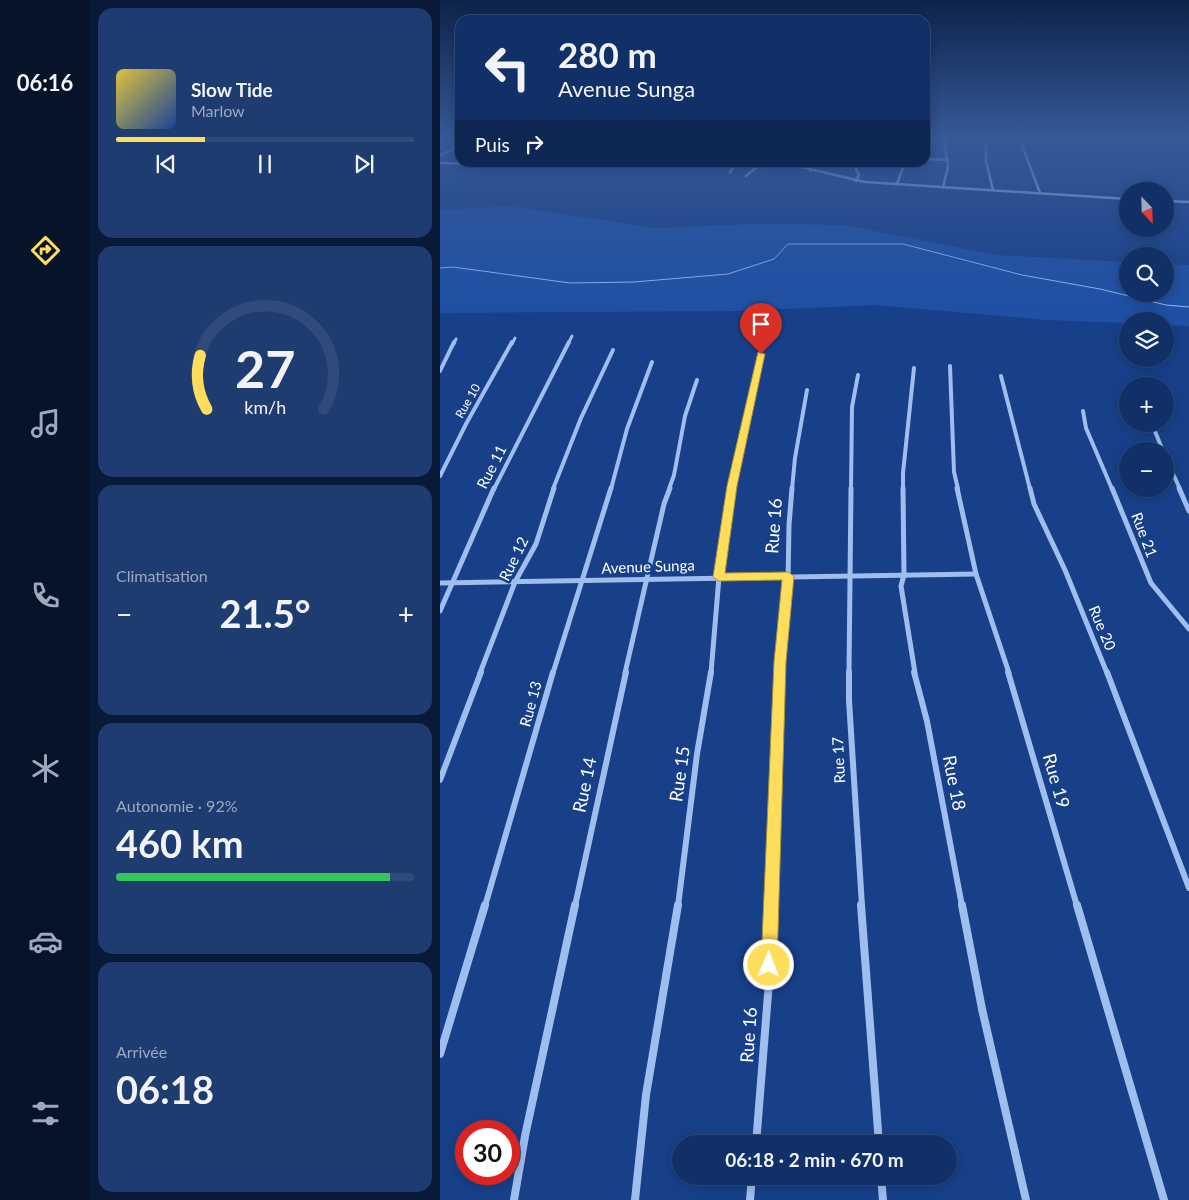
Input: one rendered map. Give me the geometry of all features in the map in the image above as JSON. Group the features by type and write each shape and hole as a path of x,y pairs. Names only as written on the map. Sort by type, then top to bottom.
{"street":[{"path":"1040,193 1119,198"},
{"path":"1174,202 1189,202"},
{"name":"Rue 11","path":"440,611 502,471 572,336"},
{"name":"Rue 10","path":"440,476 466,424 515,338"},
{"path":"440,371 456,339"},
{"name":"Rue 12","path":"440,780 515,582 536,544 552,492 581,418 613,350"},
{"name":"Rue 15","path":"635,1200 646,1095 681,889 697,754 711,677 719,577 732,486 761,354"},
{"name":"Rue 13","path":"440,1054 580,582 613,482 627,429 652,362"},
{"name":"Rue 19","path":"950,366 954,472 976,574 1010,677 1164,1200"},
{"name":"Rue 18","path":"914,368 903,473 904,575 901,586 913,667 927,721 982,1009 1026,1200"},
{"name":"Rue 17","path":"858,375 852,407 851,439 849,700 862,924 878,1135"},
{"name":"Rue 20","path":"1001,376 1034,504 1065,570 1102,660 1189,888"},
{"name":"Rue 14","path":"514,1200 525,1136 576,896 664,504 674,475 684,423 697,380"},
{"name":"Rue 16","path":"757,1135 769,982 780,662 788,576 789,533 795,458 807,390"},
{"name":"Rue 21","path":"1082,411 1086,428 1129,528 1145,572 1189,629"},
{"path":"1174,477 1189,511"},
{"name":"Avenue Sunga","path":"440,583 976,574"},
{"path":"750,1200 751,1185"},
{"path":"882,1185 883,1200"}],"shaded area":[{"path":"510,206 654,228 756,224 844,225 996,255 1119,262 1119,302 1174,302 1174,264 1189,265 1189,326 1174,325 1174,312 1119,312 1119,323 1046,320 876,305 736,311 440,313 440,210"}],"waterway":[{"path":"440,268 453,267 570,283 634,282 728,274 774,259 788,244 903,244 1022,275 1100,289 1166,305 1189,307"}],"route":[{"path":"761,354 732,486 719,577 788,576 782,624 780,662 769,965"}]}
